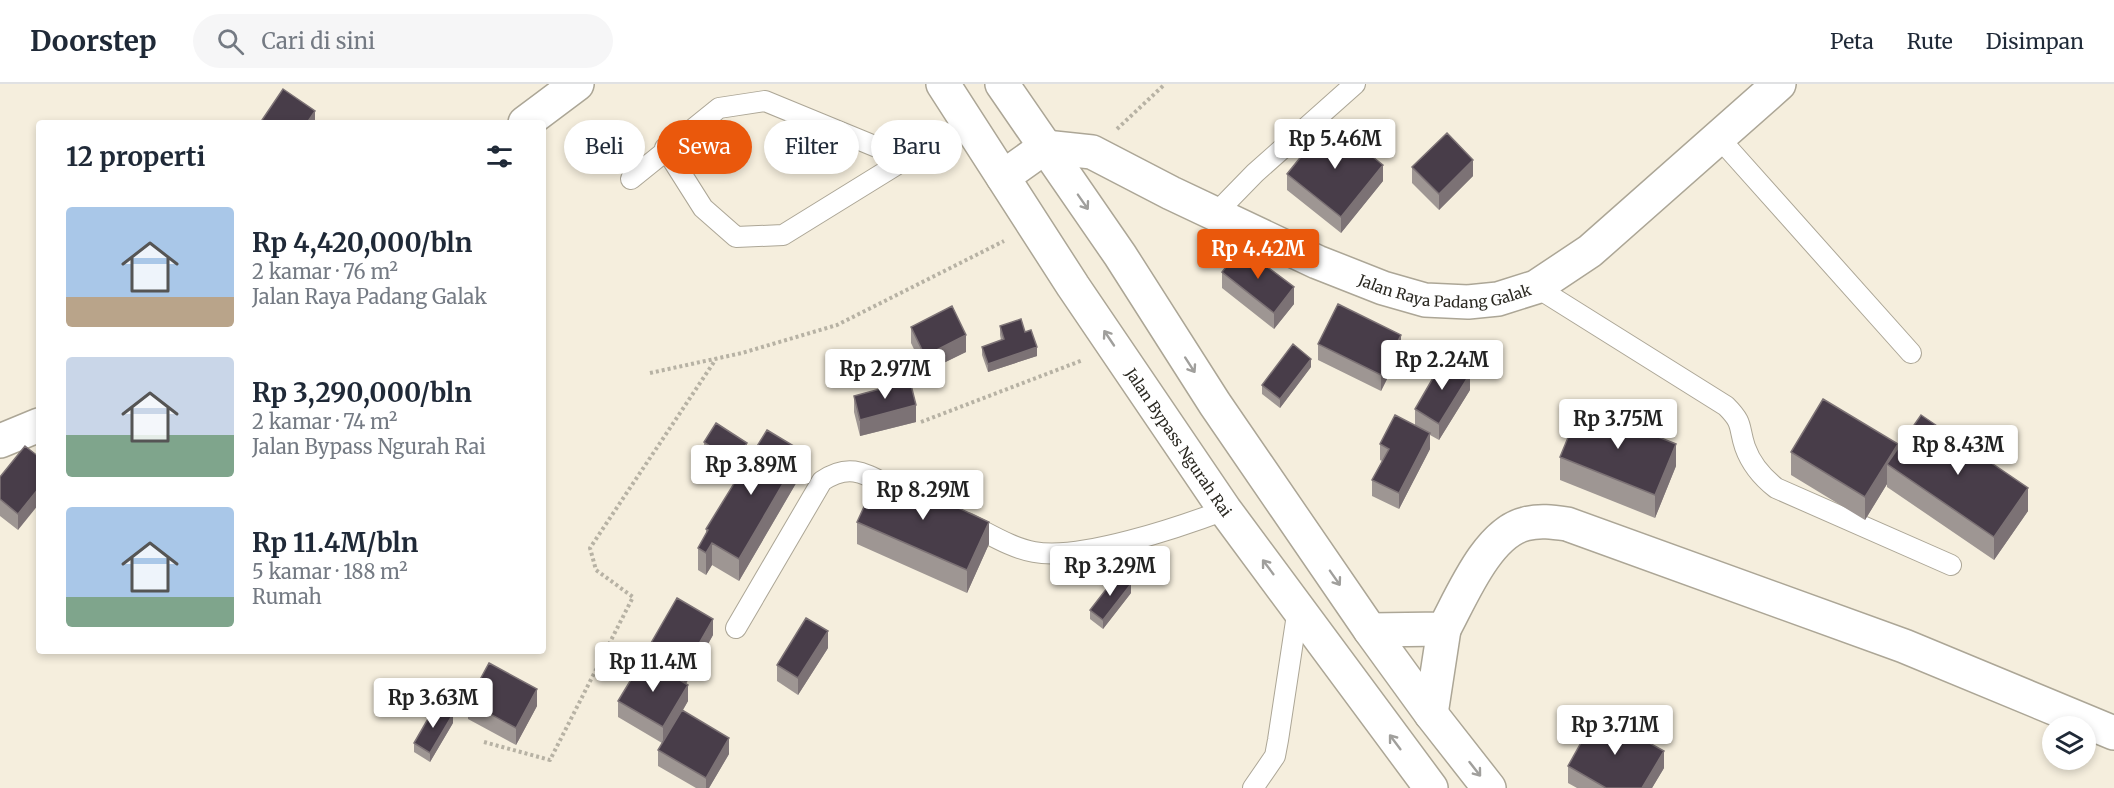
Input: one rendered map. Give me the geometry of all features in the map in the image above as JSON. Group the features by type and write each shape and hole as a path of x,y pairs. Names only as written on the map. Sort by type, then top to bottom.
{"main road":[{"path":"529,120 577,84"},
{"name":"Jalan Bypass Ngurah Rai","path":"943,84 1034,226 1225,510 1431,788"},
{"path":"1002,84 1120,255 1215,404 1371,630 1431,714 1490,788"},
{"name":"Jalan Raya Padang Galak","path":"1045,147 1092,152 1317,262 1383,288 1425,300 1467,302 1488,300 1536,287 1590,251 1779,84"},
{"path":"1004,177 1045,147"},
{"path":"0,441 36,426"},
{"path":"1431,714 1444,629 1490,548 1523,524 1545,521 1568,524 1904,646 2114,733"},
{"path":"1371,630 1444,629"}],"lane":[{"path":"1215,214 1255,173 1355,84"},
{"path":"703,120 719,108 765,101 871,145"},
{"path":"962,127 968,124"},
{"path":"1719,138 1911,353"},
{"path":"631,179 657,155"},
{"path":"681,174 703,208 736,237 783,235 882,174"},
{"path":"1536,287 1726,405 1742,425 1744,446 1753,463 1763,478 1776,488 1951,565"},
{"path":"736,628 822,481 842,470 853,470 915,499"},
{"path":"946,513 1018,546 1050,554 1070,552 1176,529 1225,510"},
{"path":"1253,788 1275,756 1298,608"}],"path":[{"path":"1092,152 1165,84"},
{"path":"650,373 716,359 837,326 1034,226"},
{"path":"921,422 1116,348"},
{"path":"484,742 550,760 633,597 596,570 590,548 716,359"}],"building":[{"path":"283,89 315,111 309,120 262,120"},
{"path":"1329,122 1383,165 1341,217 1287,174"},
{"path":"1447,133 1473,160 1439,194 1412,167"},
{"path":"1241,247 1294,287 1274,313 1222,272"},
{"path":"1338,304 1401,335 1381,375 1318,344"},
{"path":"952,306 966,335 925,356 911,327"},
{"path":"1021,319 1025,332 1031,330 1037,347 988,364 982,347 1004,339 1000,326"},
{"path":"1293,344 1311,359 1280,399 1262,385"},
{"path":"1444,359 1470,374 1439,424 1415,409"},
{"path":"910,381 916,405 860,420 854,396"},
{"path":"1823,399 1898,444 1865,497 1791,452"},
{"path":"1581,406 1676,444 1655,495 1560,457"},
{"path":"1395,415 1430,433 1399,493 1372,480 1389,449 1380,444"},
{"path":"1921,415 2028,488 1994,537 1887,464"},
{"path":"716,423 747,443 734,462 704,442"},
{"path":"767,430 802,451 739,559 712,543 706,553 698,548 708,530 706,529"},
{"path":"25,446 36,455 36,492 18,514 0,499 0,477"},
{"path":"880,472 989,522 967,570 857,522"},
{"path":"1118,574 1131,584 1103,620 1090,610"},
{"path":"677,598 713,619 684,670 647,650"},
{"path":"806,618 828,631 798,678 777,665"},
{"path":"644,658 688,685 663,727 618,701"},
{"path":"489,663 537,689 516,728 468,702"},
{"path":"436,705 453,714 430,753 414,743"},
{"path":"682,710 729,738 706,778 658,750"},
{"path":"1597,714 1664,751 1642,788 1606,788 1568,766"}]}
